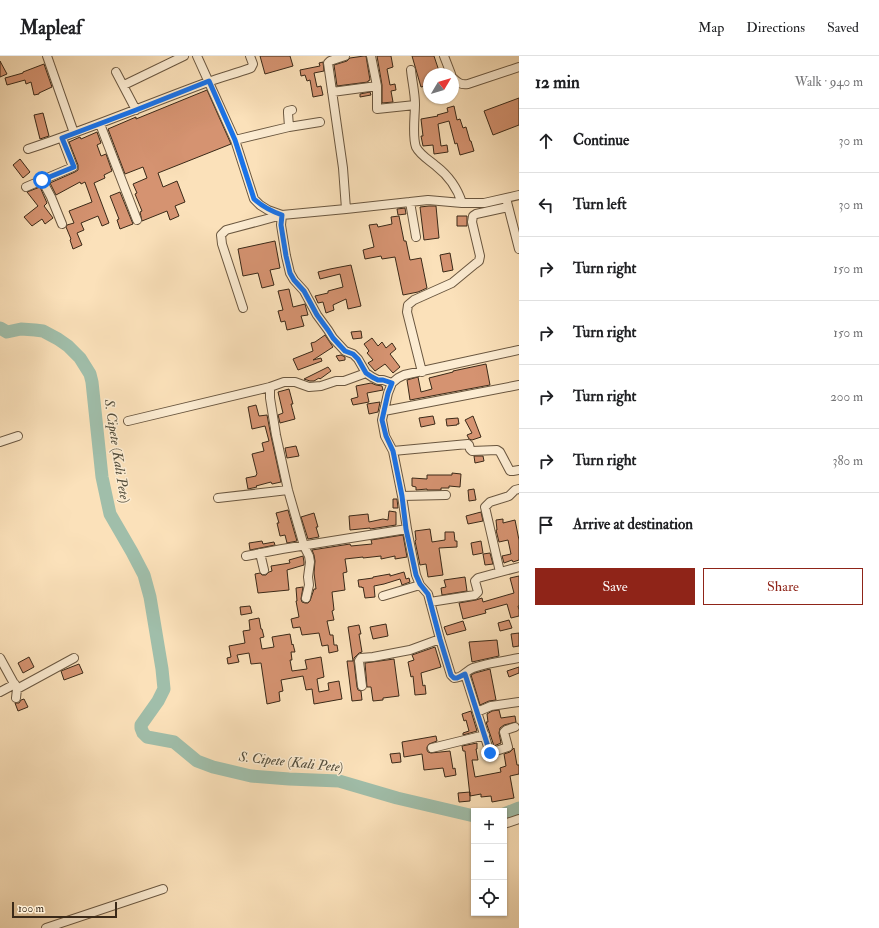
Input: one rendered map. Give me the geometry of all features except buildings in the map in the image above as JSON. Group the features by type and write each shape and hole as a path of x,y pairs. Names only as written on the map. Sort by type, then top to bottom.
{"street":[{"path":"47,56 74,133"},
{"path":"124,85 184,56"},
{"path":"198,56 235,140 254,199 268,210 282,215"},
{"path":"28,149 100,124 209,81 251,68 253,64 250,56"},
{"path":"344,56 328,62 343,168 346,209"},
{"path":"371,56 377,86 377,109 415,105"},
{"path":"444,56 449,68"},
{"path":"459,83 462,85 468,84 519,67"},
{"path":"411,70 415,96 414,117 416,146 420,153 451,179 459,193 462,203"},
{"path":"116,72 136,110"},
{"path":"332,92 377,86"},
{"path":"289,127 288,111 292,110"},
{"path":"235,140 289,127 320,122"},
{"path":"100,124 137,220"},
{"path":"26,187 74,167 62,138"},
{"path":"42,180 62,224"},
{"path":"422,372 406,312 408,305 414,300 452,283 479,261 480,256 472,222 473,216 507,203 519,196"},
{"path":"243,308 222,244 221,235 226,230 282,215 428,200 462,203 507,203"},
{"path":"410,202 416,237"},
{"path":"484,203 485,212"},
{"path":"507,203 519,249"},
{"path":"282,215 281,225 286,256 290,273 294,280 304,291 317,315 333,338 345,351 353,354 358,359 366,373 378,380 392,383"},
{"path":"519,350 404,375 398,378 392,383 388,393 382,420 386,436 393,451 402,496 406,529 416,575 420,584 428,594 451,675 454,678 457,678 465,674 467,671 481,665 519,658"},
{"path":"128,421 270,387 284,382 294,382 309,387 321,386 336,381 344,381 366,373"},
{"path":"384,411 519,385"},
{"path":"270,387 270,398 276,435 288,490 304,546 309,556 309,585 306,598"},
{"path":"0,442 18,436"},
{"path":"393,451 468,444 472,451 497,450 500,452 510,471 519,470"},
{"path":"500,572 485,507 490,502 509,496 515,490 519,489"},
{"path":"218,498 288,490"},
{"path":"402,496 446,495"},
{"path":"246,556 406,529"},
{"path":"260,554 264,570"},
{"path":"430,602 476,595 478,592 475,581 478,578 519,567"},
{"path":"382,596 420,584"},
{"path":"362,686 359,661 361,658 410,650 440,639"},
{"path":"0,658 16,686 16,698"},
{"path":"0,692 16,686 74,658"},
{"path":"465,674 490,753 508,747 504,732 515,727"},
{"path":"477,712 491,706 519,702"},
{"path":"432,748 485,736"},
{"path":"507,823 519,819"},
{"path":"46,928 163,889"}],"waterway":[{"name":"S. Cipete (Kali Pete)","path":"0,328 7,332 21,329 43,331 68,346 80,358 90,374 102,477 110,514 144,575 150,597 162,669 164,689 158,701 141,725 143,733 147,737 174,742 197,761 213,767 251,776 339,781 397,798 471,815"},
{"name":"S. Cipete (Kali Pete)","path":"507,813 519,808"}],"route":[{"path":"42,180 74,167 62,138 209,81 235,140 254,199 268,210 282,215 281,225 286,256 290,273 294,280 304,291 312,307 333,338 345,351 353,354 358,359 366,373 378,380 392,383 388,393 382,420 386,436 393,451 402,496 406,529 416,575 420,584 428,594 451,675 454,678 457,678 465,674 490,753"}]}
